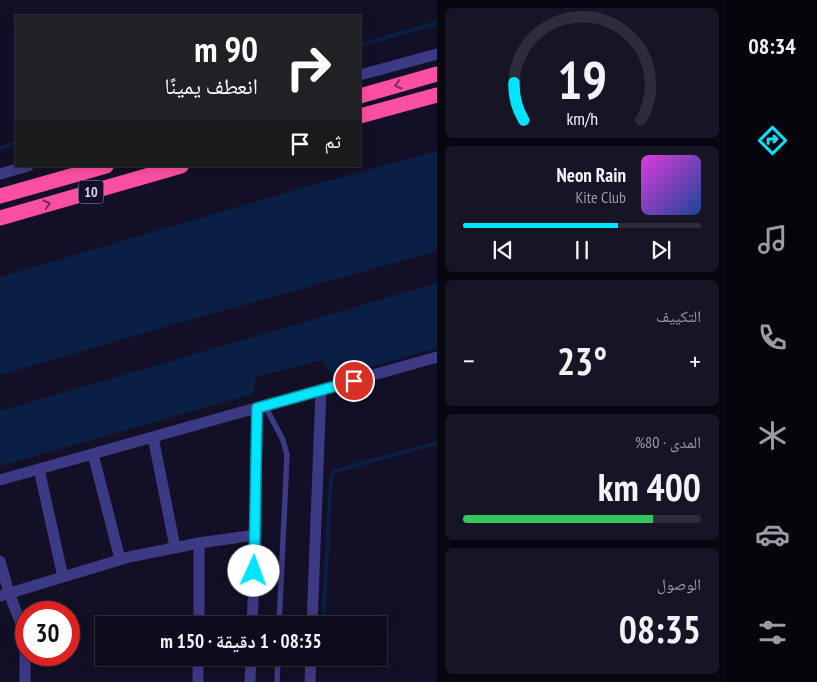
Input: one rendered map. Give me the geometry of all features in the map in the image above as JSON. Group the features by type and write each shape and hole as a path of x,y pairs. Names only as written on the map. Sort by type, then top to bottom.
{"highway":[{"path":"361,96 437,74"},
{"path":"361,116 437,95"},
{"name":"10","path":"0,196 102,167"},
{"name":"10","path":"0,218 178,167"}],"street":[{"path":"361,75 437,54"},
{"path":"0,174 24,167"},
{"path":"0,480 437,357"},
{"path":"312,616 321,390"},
{"path":"252,616 261,407"},
{"path":"152,437 175,547"},
{"path":"92,454 120,559"},
{"path":"39,469 63,577"},
{"path":"4,594 120,559 175,547 256,536"},
{"path":"199,543 199,616"},
{"path":"0,561 4,594 25,634 25,682"},
{"path":"198,666 198,682"},
{"path":"250,682 251,666"},
{"path":"310,682 311,666"}],"lane":[{"path":"261,407 283,440 287,455 280,616"},
{"path":"277,682 278,666"}],"water":[{"path":"437,151 437,251 0,375 0,277 309,186"},
{"path":"437,283 437,348 334,378 322,360 256,377 253,394 0,466 0,411"}],"waterway":[{"path":"361,45 437,23"},
{"path":"0,148 15,143"},
{"path":"323,616 331,478 335,471 437,443"}],"route":[{"path":"254,571 257,408 354,381"}]}
